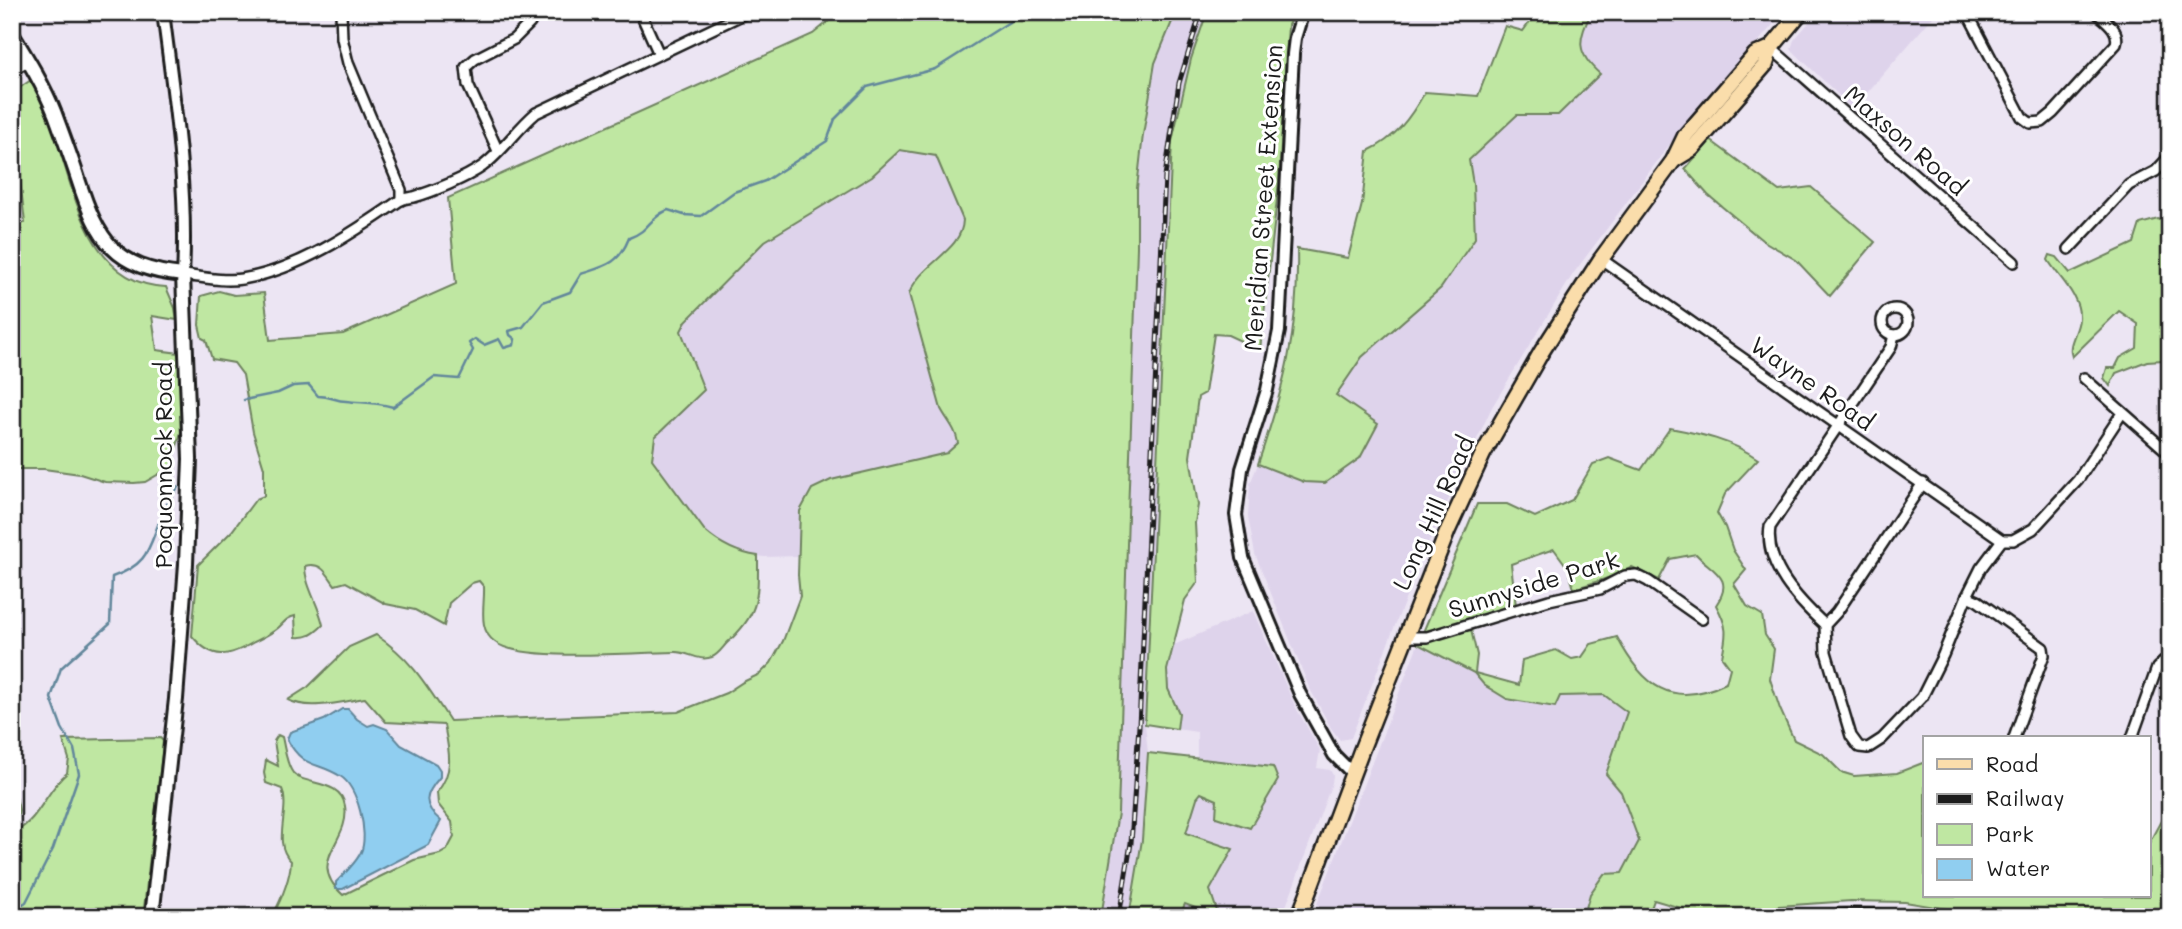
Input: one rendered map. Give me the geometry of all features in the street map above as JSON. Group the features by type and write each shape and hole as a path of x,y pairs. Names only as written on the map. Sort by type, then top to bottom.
{"main road":[{"name":"Long Hill Road","path":"1299,917 1352,773 1448,530 1483,454 1542,351 1601,258 1673,161 1692,149 1766,64 1771,48 1801,12"},
{"path":"12,34 53,110 90,215 101,235 112,248 142,267 183,275"},
{"name":"Poquonnock Road","path":"152,917 176,699 188,537 190,459 183,275"}],"street":[{"name":"Poquonnock Road","path":"163,12 180,148 183,275"},
{"path":"341,12 342,38 348,62 401,190 401,200"},
{"path":"640,12 659,54"},
{"path":"183,275 223,280 261,275 300,260 401,200 415,197 483,166 518,128 536,113 748,12"},
{"name":"Meridian Street Extension","path":"1303,12 1295,38 1293,63 1279,331 1267,390 1240,476 1236,515 1243,558 1300,694 1334,755 1352,773"},
{"path":"1967,12 2022,117 2030,123 2042,122 2053,113 2116,44 2118,38 2115,30 2096,12"},
{"path":"498,151 468,85 466,67 475,59 514,39 530,23"},
{"name":"Maxson Road","path":"1771,48 2014,262"},
{"path":"12,71 28,60"},
{"path":"2069,249 2129,185 2156,171 2170,156"},
{"name":"Wayne Road","path":"1601,258 2002,540"},
{"path":"1825,625 1782,576 1770,550 1768,538 1774,517 1891,347 1894,335"},
{"path":"2084,378 2170,454"},
{"path":"1923,483 1837,612 1825,625 1826,652 1851,736 1863,749 1882,739 1922,697 1981,568 2002,540 2022,537 2041,521 2078,480 2122,413"},
{"name":"Sunnyside Park","path":"1406,637 1427,637 1549,600 1600,589 1625,576 1636,575 1702,620"},
{"path":"1967,596 2043,648 2044,655 2015,736"},
{"path":"2133,736 2157,668 2169,657"},
{"path":"1824,917 1915,917"}],"shaded area":[{"path":"1176,12 1207,12 1191,59 1172,141 1145,724 1148,753 1142,840 1129,917 1101,917 1118,813 1137,188 1155,63"},
{"path":"1592,12 1784,12 1670,144 1573,274 1492,407 1423,554 1351,738 1340,740 1309,687 1255,554 1248,517 1250,484 1258,464 1304,482 1335,395 1362,357 1396,329 1473,184 1468,160 1517,115 1558,115 1600,74 1581,52 1584,27"},
{"path":"1818,12 1937,12 1853,109 1791,49 1794,40"},
{"path":"900,150 936,156 963,220 963,231 956,242 926,267 913,282 909,294 941,409 956,429 958,443 947,453 831,480 812,489 799,526 799,556 764,557 739,553 716,541 705,531 652,459 655,437 704,390 681,331 686,321 765,241 872,176"},
{"path":"1253,611 1295,706 1320,750 1317,768 1330,770 1333,775 1282,917 1219,917 1186,833 1197,798 1201,793 1217,800 1216,817 1250,828 1273,767 1197,759 1197,732 1177,729 1179,713 1168,689 1167,670 1174,645"},
{"path":"1418,644 1474,673 1484,685 1559,696 1604,695 1627,712 1606,774 1621,792 1639,840 1622,873 1610,872 1590,894 1586,908 1577,917 1312,917"},
{"path":"1185,904 1218,917 1179,917"}],"green space":[{"path":"840,12 1176,12 1155,63 1137,188 1118,813 1101,917 272,917 284,890 291,861 282,845 282,789 266,783 264,773 266,760 278,766 274,741 278,735 282,737 287,761 293,773 305,780 330,787 342,797 345,819 328,861 328,871 332,883 343,895 414,860 440,854 447,850 454,837 452,822 438,804 437,792 446,776 449,760 444,725 386,722 365,698 316,705 288,700 308,687 349,647 376,635 389,644 418,674 450,721 678,712 726,693 760,674 771,663 783,641 800,596 800,511 812,489 831,480 947,453 958,443 954,430 941,409 909,294 922,273 956,241 963,220 936,156 900,150 872,176 765,241 686,321 681,331 704,390 655,437 652,459 705,531 730,548 758,556 757,594 746,623 718,653 707,658 676,652 554,654 508,648 495,642 486,631 483,617 484,587 479,581 472,583 449,603 444,626 415,610 386,604 346,582 335,585 323,570 315,565 305,566 323,625 317,631 296,637 295,616 237,651 221,654 207,650 192,636 198,565 232,531 256,499 264,496 264,468 253,432 243,375 234,363 212,359 206,340 202,338 199,325 201,296 219,291 234,295 264,293 270,340 343,334 456,284 448,198 813,34"},
{"path":"1207,12 1295,12 1288,25 1279,181 1260,350 1228,335 1214,334 1205,393 1198,397 1190,457 1198,505 1195,523 1198,582 1185,600 1167,670 1168,689 1179,713 1177,729 1145,724 1172,141 1191,59"},
{"path":"1537,12 1592,12 1581,45 1587,59 1600,74 1558,115 1517,115 1469,160 1473,184 1475,238 1441,288 1362,357 1336,395 1378,424 1360,458 1325,483 1304,482 1258,464 1288,359 1295,307 1297,249 1348,258 1362,204 1368,151 1387,140 1401,126 1425,92 1478,96 1505,26 1523,31"},
{"path":"31,80 53,127 78,207 102,253 119,270 140,282 166,287 175,308 177,320 152,316 157,350 179,353 181,432 171,467 145,482 105,482 80,474 44,469 12,469 12,225 25,223 12,93"},
{"path":"1710,140 1779,191 1811,187 1875,242 1830,296 1796,260 1762,240 1708,195 1685,169"},
{"path":"2158,219 2170,223 2170,366 2163,360 2147,361 2116,373 2110,386 2104,378 2107,368 2115,368 2120,358 2137,348 2138,324 2119,311 2072,357 2071,347 2079,311 2073,295 2048,260 2050,255 2057,257 2070,273 2134,243 2140,224"},
{"path":"1670,428 1726,442 1758,459 1725,494 1717,513 1733,550 1746,570 1734,584 1747,606 1762,615 1765,635 1774,649 1770,679 1780,709 1794,740 1823,754 1841,772 1854,776 1897,773 1923,763 1923,898 2150,898 2150,841 2170,804 2170,917 1996,917 1905,902 1851,901 1778,906 1746,917 1683,917 1681,908 1654,900 1648,917 1577,917 1586,908 1590,894 1604,874 1622,873 1639,841 1621,792 1606,774 1627,712 1604,695 1560,696 1555,707 1507,699 1484,685 1474,673 1418,644 1477,504 1507,504 1535,517 1572,500 1593,464 1609,458 1641,470","holes":["1554,549 1568,568 1574,589 1620,574 1632,567 1659,580 1670,559 1696,554 1722,581 1723,588 1716,605 1725,630 1722,657 1730,668 1726,683 1707,691 1689,694 1660,688 1637,668 1617,637 1591,644 1582,657 1572,659 1556,650 1522,660 1519,685 1475,673 1477,655 1471,630 1517,614 1511,564"]},
{"path":"160,738 163,741 162,754 143,917 12,917 12,778 19,810 16,831 31,820 67,773 69,759 63,740"},
{"path":"1148,753 1273,767 1278,780 1250,828 1216,817 1217,800 1201,793 1197,798 1186,833 1233,849 1210,890 1219,917 1185,904 1179,917 1129,917 1142,840"}],"water":[{"path":"342,709 348,709 368,726 374,724 387,729 401,745 436,764 440,777 427,800 431,810 441,821 428,845 343,889 336,889 336,882 356,860 363,844 363,823 357,800 340,776 304,760 287,739 290,732 324,720"}],"waterway":[{"path":"244,400 278,393 293,386 309,385 318,396 393,407 434,377 459,379 473,350 469,343 475,339 484,345 499,339 504,348 514,345 515,339 509,331 523,327 543,302 570,292 581,274 611,263 621,253 629,238 642,231 661,213 668,210 701,216 734,192 765,181 827,141 835,119 867,87 935,69 1025,12"},
{"path":"12,911 26,902 53,849 79,774 74,749 62,728 51,698 61,668 110,624 112,577 142,559 178,487"}],"railway":[{"path":"1119,917 1131,843 1139,726 1165,176 1179,83 1201,12"}]}
